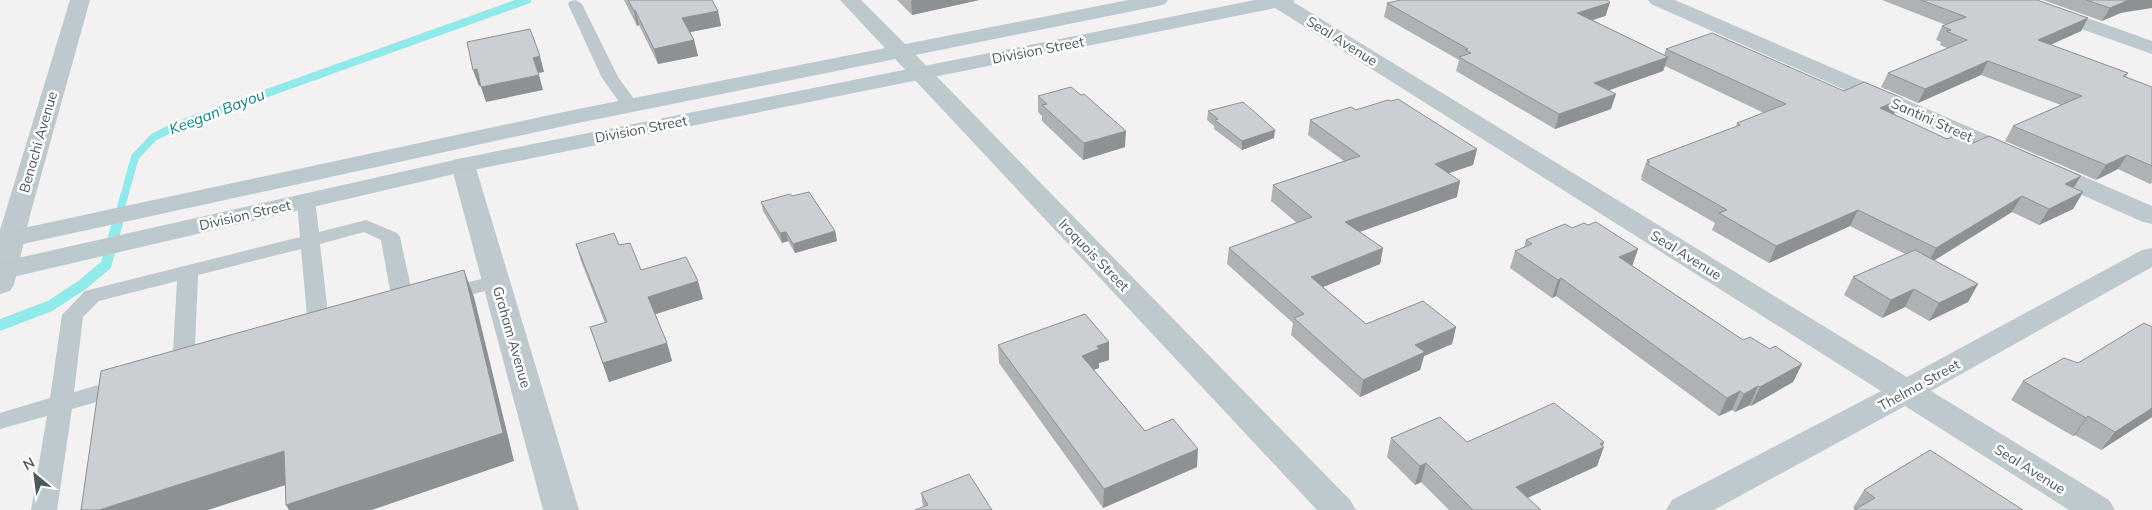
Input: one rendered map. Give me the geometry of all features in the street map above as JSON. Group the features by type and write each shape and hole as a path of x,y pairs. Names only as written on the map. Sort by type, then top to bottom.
{"main road":[{"name":"Division Street","path":"6,240 168,203 631,106 900,50 1158,0"},
{"name":"Division Street","path":"1,276 77,254 463,165 1280,0"}],"street":[{"name":"Benachi Avenue","path":"1,276 6,240 80,0"},
{"name":"Iroquois Street","path":"850,0 900,50 1338,510"},
{"name":"Seal Avenue","path":"1280,0 2097,510"},
{"name":"Santini Street","path":"1658,0 2152,216"},
{"path":"2018,0 2152,48"},
{"name":"Graham Avenue","path":"463,165 561,510"},
{"name":"Thelma Street","path":"1684,510 1906,392 2152,256"}],"lane":[{"path":"575,4 610,78 631,106"},
{"path":"292,339 329,328 310,240 306,201"},
{"path":"44,510 73,316 92,296 366,226 390,237 395,309 496,281"},
{"path":"0,421 174,372 188,272"}],"building":[{"path":"628,0 712,0 718,11 682,18 694,40 654,49"},
{"path":"1401,0 1607,0 1609,3 1577,13 1668,57 1594,83 1616,94 1559,114 1459,57 1471,53 1465,50 1468,49 1387,3"},
{"path":"1921,0 2037,0 2088,18 2038,40 2128,73 2123,76 2152,87 2152,166 2127,155 2106,165 2013,126 2082,96 1988,61 1925,89 1888,73 1967,40 1946,31 1951,30 1942,26 1966,17"},
{"path":"2086,0 2129,0 2110,8"},
{"path":"530,29 540,56 533,58 539,75 481,87 477,69 473,70 467,42"},
{"path":"1712,33 1844,91 1864,82 1902,98 1880,108 1947,139 1957,135 1973,143 1989,136 2081,176 2065,184 2083,192 2049,209 2022,196 1936,248 1858,210 1776,246 1719,213 1727,210 1647,164 1650,162 1647,160 1740,125 1737,123 1786,104 1666,49"},
{"path":"1071,87 1081,95 1084,94 1126,131 1084,143 1042,105 1047,104 1038,96"},
{"path":"1398,99 1477,149 1435,164 1460,181 1345,222 1383,248 1311,277 1366,324 1423,301 1456,327 1415,345 1425,352 1363,380 1294,318 1304,314 1229,248 1312,217 1273,185 1360,156 1310,120 1351,107 1356,110 1388,100"},
{"path":"1243,102 1275,130 1242,141 1215,120 1218,119 1208,111"},
{"path":"809,192 835,231 793,244 786,232 780,233 761,202 790,194 792,196"},
{"path":"1596,222 1638,249 1619,257 1743,340 1750,337 1770,349 1775,346 1802,364 1760,387 1758,386 1744,394 1740,391 1727,398 1561,278 1558,280 1515,251 1532,244 1526,240 1565,224 1572,228 1584,223 1588,225"},
{"path":"614,233 619,245 630,243 641,270 686,257 698,281 648,297 667,343 603,363 590,327 607,322 576,244"},
{"path":"1915,250 1978,284 1939,303 1914,289 1891,300 1853,277"},
{"path":"464,270 503,433 286,505 284,451 99,510 81,510 101,371"},
{"path":"1085,314 1109,342 1097,346 1099,349 1082,356 1145,431 1173,419 1198,449 1104,489 998,345"},
{"path":"2144,323 2152,327 2152,408 2115,432 2088,416 2086,418 2023,381 2064,358 2078,363"},
{"path":"1554,403 1604,442 1600,444 1604,447 1516,487 1541,510 1473,510 1426,463 1420,466 1391,438 1440,417 1467,442"},
{"path":"1930,450 2023,510 1854,510 1875,498 1864,490"},
{"path":"969,474 992,510 915,510 928,505 921,493"}],"waterway":[{"name":"Keegan Bayou","path":"118,218 135,157 154,137 178,125 527,0"},
{"name":"Keegan Bayou","path":"0,325 50,306 82,285 106,265 119,217"}]}
